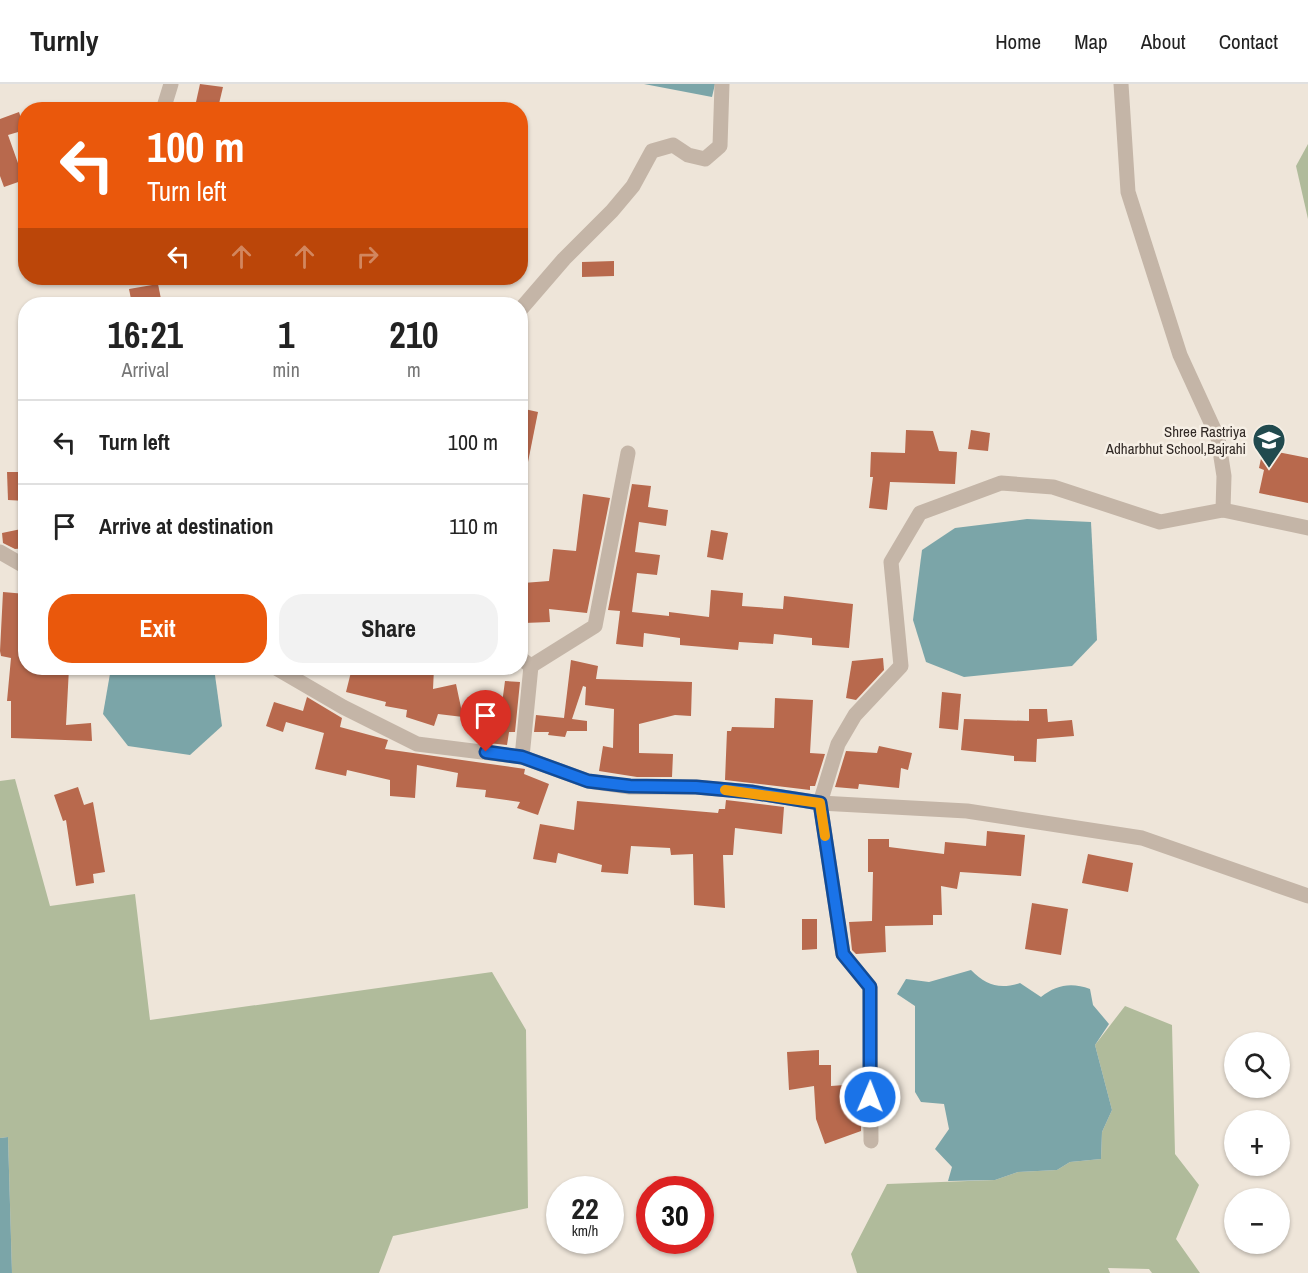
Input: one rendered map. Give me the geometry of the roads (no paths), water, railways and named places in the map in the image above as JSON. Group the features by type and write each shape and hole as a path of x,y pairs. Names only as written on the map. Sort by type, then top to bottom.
{"street":[{"path":"165,102 171,84"},
{"path":"528,301 633,186 652,151 674,145 688,155 705,159 720,146 722,84"},
{"path":"1121,84 1128,192 1180,355 1218,438 1224,476 1223,510"},
{"path":"528,661 595,627 628,453"},
{"path":"871,1141 870,987 843,954 820,803 838,744 855,715 901,666 891,562 920,513 1001,483 1053,487 1160,522 1223,510 1308,528"},
{"path":"0,552 18,562"},
{"path":"288,675 343,707 417,744 522,757 588,781 630,786 696,787 751,792 820,803 967,811 1142,838 1308,896"},
{"path":"522,757 525,675"}],"water":[{"path":"644,84 715,84 712,97"},
{"path":"1027,519 1091,522 1097,640 1072,666 964,677 926,662 913,620 922,550 955,528"},
{"path":"110,675 215,675 222,726 190,755 128,746 103,714"},
{"path":"971,970 993,985 1006,986 1020,983 1041,997 1052,990 1070,985 1090,989 1093,1005 1109,1024 1095,1045 1112,1110 1102,1132 1101,1159 1070,1162 1057,1170 1018,1172 995,1180 948,1181 952,1167 935,1149 949,1129 944,1104 921,1102 915,1092 915,1006 897,994 906,979 929,982"},
{"path":"8,1137 12,1273 0,1273 0,1138"}],"place":[{"name":"Shree Rastriya Adharbhut School,Bajrahi","path":"1269,469"}]}
